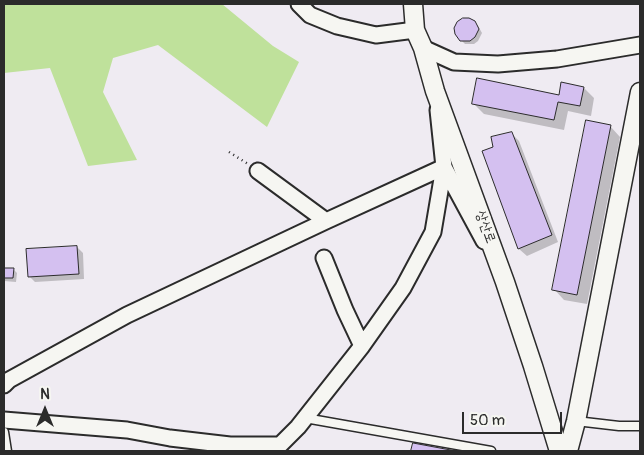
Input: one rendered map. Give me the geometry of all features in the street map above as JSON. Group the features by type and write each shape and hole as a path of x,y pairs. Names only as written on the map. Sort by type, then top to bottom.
{"street":[{"path":"298,4 310,15 337,26 376,35 415,30"},
{"name":"상산로","path":"413,4 415,30 505,282 559,451"},
{"path":"423,48 454,62 498,64 557,59 640,45"},
{"path":"4,420 127,430 170,438 276,449 298,427 362,346 403,288 433,232 444,167 436,91"},
{"path":"568,451 576,421 640,92"},
{"path":"4,385 9,380 127,315 444,167"},
{"path":"444,167 505,282"},
{"path":"258,171 326,221"},
{"path":"324,258 362,346"}],"lane":[{"path":"305,418 492,451"},
{"path":"576,421 619,426 640,426"},
{"path":"4,432 7,451"}],"path":[{"path":"229,152 258,171"}],"green space":[{"path":"4,4 222,4 273,46 299,62 267,127 158,45 113,58 103,92 137,160 88,166 50,68 4,73"}],"building":[{"path":"463,18 475,21 479,29 475,37 470,41 460,41 455,34 454,28 457,22"},
{"path":"477,78 559,95 561,82 584,87 580,106 558,102 554,120 472,104"},
{"path":"586,120 611,125 577,295 552,290"},
{"path":"512,132 552,235 518,249 482,151 493,147 491,137"},
{"path":"77,246 79,274 28,277 26,249"},
{"path":"4,268 14,268 13,278 4,278"},
{"path":"413,443 456,451 411,451"}]}
